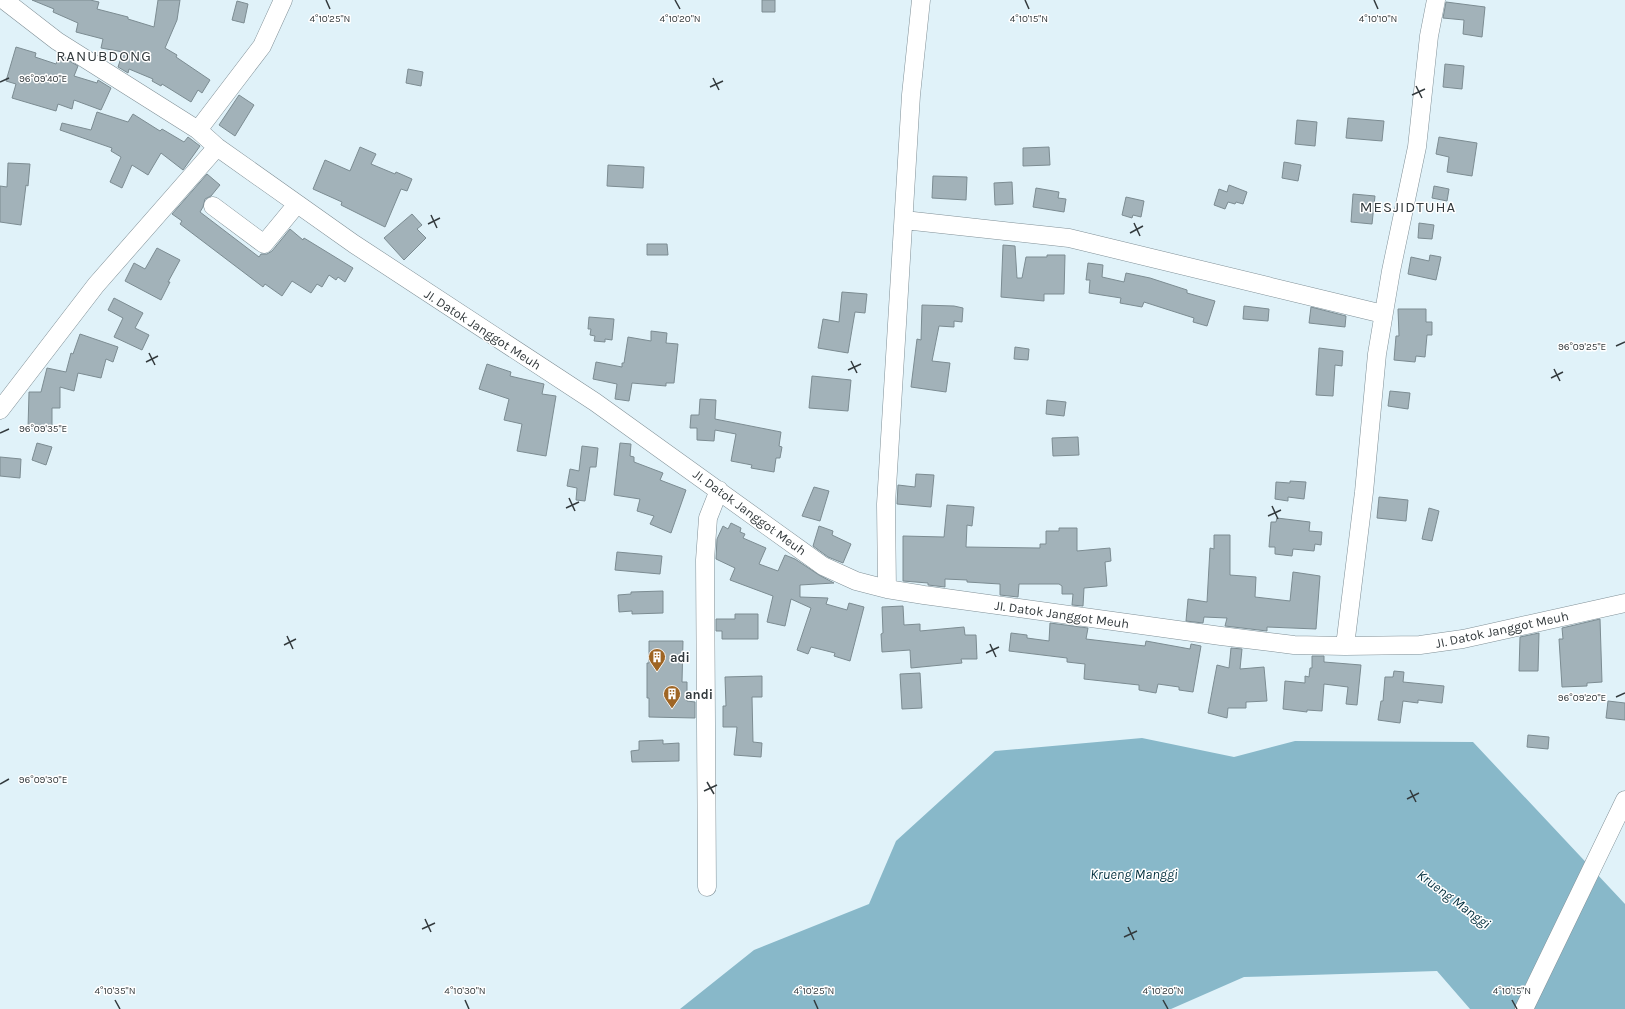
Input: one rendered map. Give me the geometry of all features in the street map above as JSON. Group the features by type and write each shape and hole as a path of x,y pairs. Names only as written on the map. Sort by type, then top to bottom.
{"street":[{"name":"JI. Datok Janggot Meuh","path":"4,0 57,41 198,130 216,147 354,244 595,402 823,566 856,581 924,595 1294,645 1420,645 1462,639 1625,603"},
{"path":"198,130 262,46 283,0"},
{"path":"887,588 886,504 911,95 921,0"},
{"path":"1345,646 1364,492 1377,354 1383,314 1417,147 1429,36 1436,0"},
{"path":"0,410 96,285 216,147"},
{"path":"213,206 264,244 297,204"},
{"path":"904,220 1069,238 1383,314"},
{"path":"707,887 705,560 708,518 719,490"},
{"path":"1524,1009 1625,800"}],"water":[{"name":"Krueng Manggi","path":"1142,738 1234,757 1295,741 1473,742 1625,904 1625,1009 1470,1009 1437,971 1244,977 1171,1009 680,1009 754,950 869,904 896,841 995,751"}],"building":[{"path":"32,0 90,0 99,2 97,9 128,17 128,19 154,27 158,0 180,0 177,20 165,48 177,55 176,57 210,80 202,93 198,90 191,102 162,84 161,86 152,81 153,79 129,69 128,73 118,67 123,52 101,48 103,39 76,32 78,23 53,12 54,9"},
{"path":"762,0 775,0 775,12 762,12"},
{"path":"237,1 248,4 244,23 232,20"},
{"path":"1446,2 1485,7 1482,37 1463,34 1464,20 1443,18"},
{"path":"16,47 36,53 35,57 56,64 59,55 78,66 74,76 97,83 98,80 111,88 101,110 74,100 72,109 58,104 56,111 12,98 16,84 6,81"},
{"path":"1445,64 1464,66 1462,89 1443,87"},
{"path":"408,69 423,72 421,86 406,83"},
{"path":"239,95 254,105 235,136 219,125"},
{"path":"97,112 128,122 133,114 160,131 162,129 184,142 188,137 200,146 183,170 161,153 148,175 132,165 122,188 110,182 121,157 111,151 112,148 60,130 62,123 91,130"},
{"path":"1348,118 1384,121 1382,141 1346,138"},
{"path":"1297,120 1317,122 1315,146 1295,144"},
{"path":"1439,137 1477,143 1472,176 1447,172 1449,157 1436,154"},
{"path":"360,147 376,154 371,164 412,179 407,191 401,189 385,227 341,205 342,202 313,189 325,160 350,171"},
{"path":"1049,147 1050,165 1023,166 1023,148"},
{"path":"1284,162 1301,165 1298,181 1282,178"},
{"path":"8,163 30,164 28,186 26,185 21,225 0,222 0,186 7,187"},
{"path":"608,165 644,167 643,188 607,186"},
{"path":"207,174 220,185 211,196 205,199 200,212 259,257 261,254 267,254 272,251 290,229 303,240 304,238 353,268 345,282 338,277 336,280 329,275 322,287 317,284 311,293 292,281 282,296 265,284 263,287 180,224 182,221 172,214"},
{"path":"933,176 967,177 966,200 932,198"},
{"path":"1012,182 1013,204 995,205 994,183"},
{"path":"1229,185 1247,192 1243,204 1228,202 1225,209 1214,205 1219,189 1227,192"},
{"path":"1434,186 1449,189 1447,201 1432,198"},
{"path":"1036,188 1059,192 1058,198 1066,199 1064,212 1033,207"},
{"path":"1353,194 1375,196 1372,224 1351,222"},
{"path":"1126,197 1144,201 1141,217 1133,215 1132,218 1122,215"},
{"path":"412,214 422,225 417,229 426,238 404,260 384,238"},
{"path":"1419,223 1434,225 1432,239 1418,238"},
{"path":"647,244 667,244 668,255 647,255"},
{"path":"1003,245 1015,246 1017,278 1022,278 1026,257 1065,255 1064,294 1044,294 1044,301 1001,297"},
{"path":"157,248 180,260 168,282 170,282 161,300 125,281 134,263 145,269"},
{"path":"1430,255 1441,257 1436,280 1408,274 1411,257 1429,261"},
{"path":"1088,263 1103,265 1102,277 1124,282 1126,273 1150,278 1187,290 1187,293 1215,301 1207,326 1193,322 1194,318 1144,302 1142,307 1120,303 1121,298 1089,293 1090,280 1086,280"},
{"path":"842,292 867,294 865,313 855,312 848,353 818,348 823,319 839,322"},
{"path":"114,298 143,313 135,328 149,335 142,350 114,337 123,318 108,310"},
{"path":"922,305 954,306 963,308 962,322 954,321 954,327 939,326 932,361 950,363 946,392 911,387 917,339 921,340"},
{"path":"1244,306 1269,309 1268,321 1243,319"},
{"path":"1311,307 1346,316 1345,327 1309,323"},
{"path":"1398,309 1426,309 1426,322 1432,322 1432,335 1427,335 1425,357 1416,356 1415,362 1394,360 1396,336 1399,336"},
{"path":"589,317 614,319 612,340 605,339 605,342 594,341 595,336 590,335 591,329 588,329"},
{"path":"651,331 667,333 666,343 678,344 674,383 666,383 666,386 632,383 629,401 615,399 617,384 593,379 596,362 622,367 628,337 651,341"},
{"path":"80,334 118,347 113,362 106,359 101,378 78,373 74,391 60,387 60,408 52,408 52,429 28,428 29,392 41,392 47,368 66,372 71,353 73,354"},
{"path":"1015,347 1029,349 1028,360 1014,359"},
{"path":"1319,348 1343,351 1342,366 1335,365 1333,396 1316,395"},
{"path":"487,364 511,372 510,376 544,384 542,394 556,396 546,456 517,451 522,424 504,420 509,399 479,389"},
{"path":"812,376 851,380 848,411 809,408"},
{"path":"1390,391 1410,393 1408,409 1388,406"},
{"path":"700,399 716,400 715,419 781,432 779,446 782,447 780,458 776,458 774,472 751,468 752,465 731,461 736,434 715,430 714,441 697,440 697,428 690,428 691,415 699,415"},
{"path":"1047,400 1066,402 1064,416 1046,414"},
{"path":"1078,437 1079,455 1053,456 1052,438"},
{"path":"37,443 52,447 46,465 32,460"},
{"path":"620,443 631,444 630,456 634,457 634,462 663,473 660,480 686,490 671,533 650,524 654,516 637,511 640,499 614,495"},
{"path":"582,446 598,448 596,467 590,467 585,501 576,500 577,488 567,486 570,469 579,471"},
{"path":"0,457 21,459 20,478 0,476"},
{"path":"916,474 934,475 931,507 897,504 898,485 915,487"},
{"path":"1290,481 1306,482 1304,499 1288,497 1288,501 1275,499 1276,482 1290,483"},
{"path":"814,487 829,491 820,521 802,516"},
{"path":"1379,497 1408,500 1406,521 1377,518"},
{"path":"947,505 974,507 972,526 967,525 966,547 1040,548 1040,544 1046,544 1046,531 1059,531 1059,528 1077,528 1077,551 1110,548 1111,561 1105,562 1107,586 1084,588 1083,606 1072,605 1073,594 1062,594 1062,586 1059,584 1019,584 1018,597 1000,595 1000,584 945,579 945,587 928,585 928,583 903,581 903,536 944,537"},
{"path":"1429,508 1439,511 1432,541 1422,539"},
{"path":"1277,518 1310,522 1309,531 1322,532 1321,545 1315,544 1314,551 1293,549 1292,556 1275,554 1275,547 1269,547 1271,522 1276,522"},
{"path":"731,523 741,528 740,532 745,534 743,538 766,548 759,564 778,571 785,555 795,559 834,583 800,585 800,597 828,598 826,604 847,610 849,603 864,607 850,661 834,656 835,653 811,647 808,654 797,650 811,608 791,599 785,626 767,622 773,596 730,580 735,568 716,559 717,539 723,526 728,529"},
{"path":"819,526 833,531 832,535 851,544 843,563 828,557 813,546"},
{"path":"1214,535 1230,535 1230,575 1256,577 1255,597 1290,601 1293,572 1320,576 1316,629 1267,627 1267,631 1225,626 1227,618 1204,617 1203,623 1186,621 1188,599 1207,602 1210,548 1214,549"},
{"path":"617,552 662,556 660,574 615,570"},
{"path":"663,591 663,613 632,614 632,611 619,612 618,595 631,594 631,592"},
{"path":"903,606 904,625 920,624 920,631 964,627 965,635 976,635 977,659 961,659 962,663 911,668 910,650 882,652 882,607"},
{"path":"735,614 758,614 758,639 722,639 722,631 716,631 716,619 735,619"},
{"path":"1600,619 1602,682 1587,683 1587,686 1562,687 1559,639 1563,639 1562,628"},
{"path":"1050,623 1088,628 1086,639 1145,646 1146,641 1190,649 1191,644 1201,646 1193,692 1179,690 1179,687 1158,684 1156,693 1139,690 1139,685 1084,679 1085,664 1067,662 1067,658 1009,651 1011,633 1027,635 1027,638 1049,641"},
{"path":"1539,633 1538,671 1519,671 1520,637"},
{"path":"649,641 683,641 682,682 687,682 687,701 695,702 695,718 649,717 649,698 647,698 647,663 649,663"},
{"path":"1231,648 1242,649 1240,669 1264,667 1267,701 1246,702 1246,708 1228,708 1227,718 1208,713 1217,665 1229,668"},
{"path":"1312,656 1324,656 1324,662 1361,665 1357,705 1346,704 1348,687 1324,684 1322,711 1307,710 1307,712 1283,709 1285,681 1305,683 1305,676 1309,677 1310,668 1312,668"},
{"path":"1394,671 1404,672 1403,682 1444,686 1442,703 1418,700 1418,703 1403,701 1400,723 1378,720 1381,701 1383,701 1385,677 1393,677"},
{"path":"920,673 922,708 902,709 900,674"},
{"path":"762,676 762,697 752,697 753,742 762,743 761,757 734,755 737,727 723,727 723,706 726,706 725,677"},
{"path":"1608,701 1625,703 1625,720 1606,718"},
{"path":"1528,735 1549,737 1548,749 1527,747"},
{"path":"663,740 663,744 679,743 679,761 632,762 631,751 639,750 639,741"}],"place":[{"name":"adi","path":"657,672"},
{"name":"andi","path":"672,709"}],"district":[{"name":"RANUBDONG","path":"104,56"},
{"name":"MESJIDTUHA","path":"1408,207"}]}
